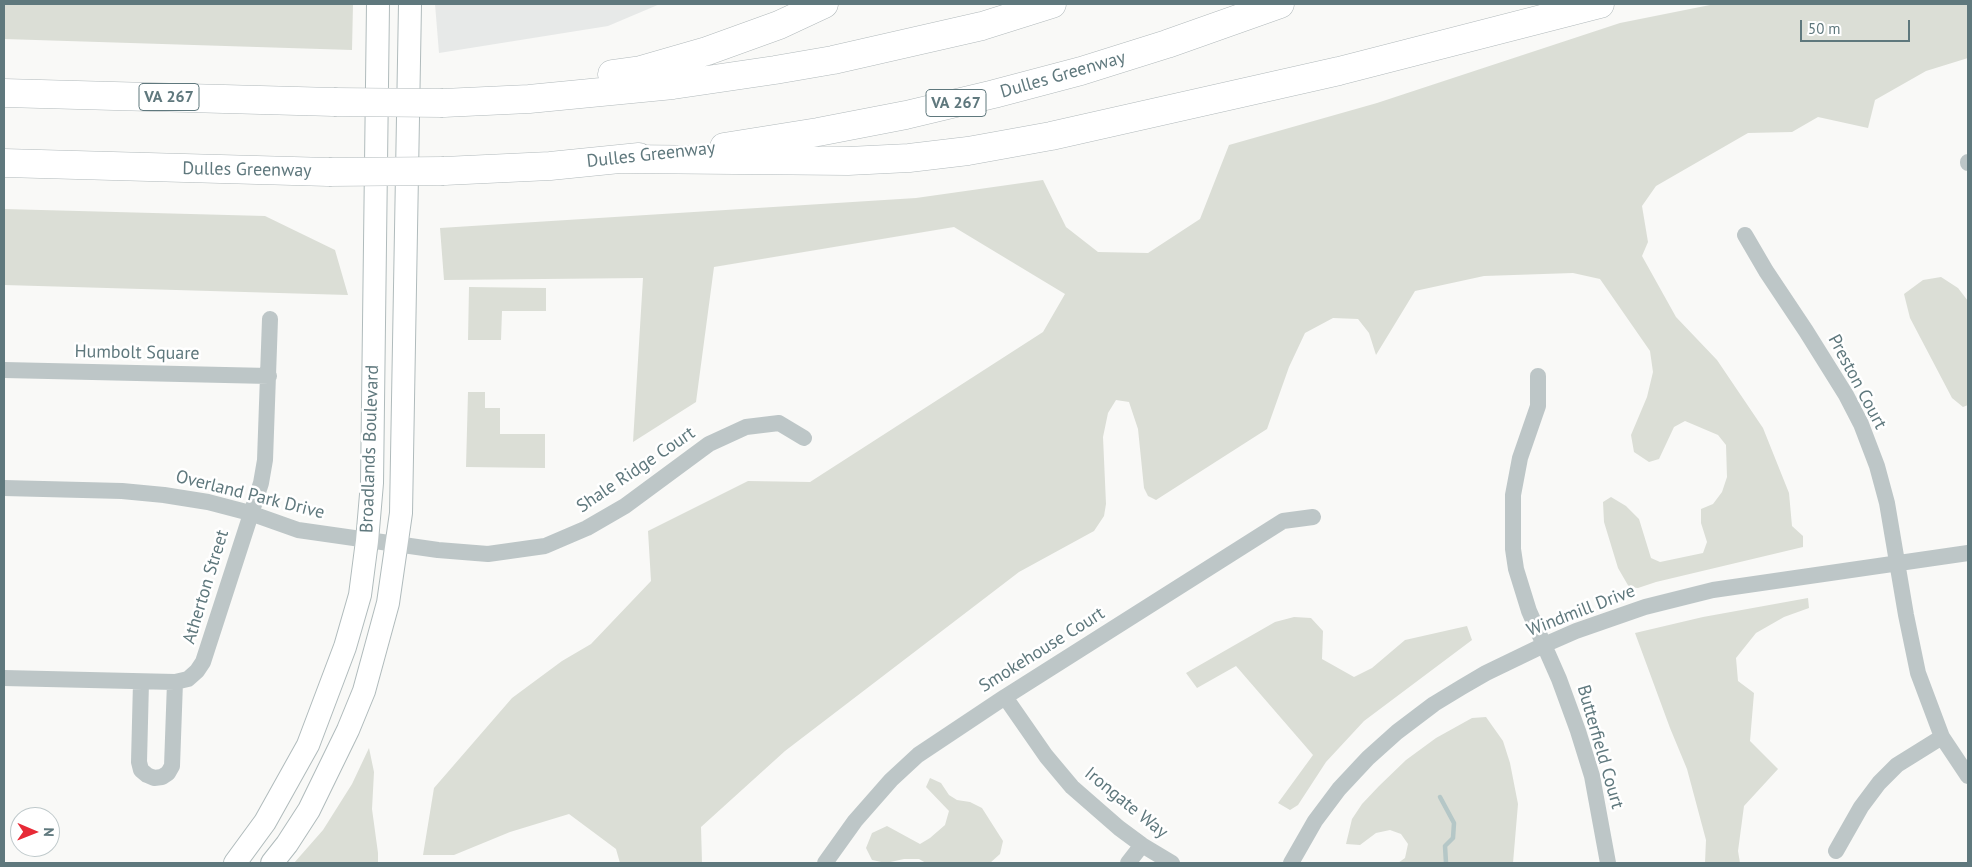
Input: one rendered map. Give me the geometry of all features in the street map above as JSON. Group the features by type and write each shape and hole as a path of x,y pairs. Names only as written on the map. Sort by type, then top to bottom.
{"highway":[{"path":"442,103 564,81 641,70 751,36 824,4"},
{"name":"VA 267","path":"4,93 334,102 442,103 529,99 673,85 833,60 982,26 1052,4"},
{"name":"Dulles Greenway","path":"4,163 329,172 444,171 550,166 729,146 818,132 985,96 1081,71 1167,44 1280,4"},
{"path":"621,159 848,161 909,158 968,151 1051,136 1339,71 1600,4"}],"main road":[{"name":"Broadlands Boulevard","path":"235,863 265,822 308,745 345,647 360,595 368,540 372,483 378,4"},
{"name":"Broadlands Boulevard","path":"272,863 309,810 344,737 364,691 388,603 401,513 410,4"}],"street":[{"name":"Preston Court","path":"1745,235 1846,395 1861,424 1877,466 1887,503 1913,656 1942,737 1968,776"},
{"name":"Atherton Street","path":"4,678 175,682 188,679 197,671 203,662 260,483 265,460 270,319"},
{"name":"Humbolt Square","path":"4,370 268,376"},
{"name":"Butterfield Court","path":"1538,376 1538,406 1520,458 1513,495 1511,527 1513,549 1519,582 1529,611 1578,731 1592,776 1608,863"},
{"name":"Shale Ridge Court","path":"397,544 488,554 545,546 588,528 624,506 709,444 746,426 779,423 804,438"},
{"name":"Overland Park Drive","path":"4,488 122,491 164,495 208,502 250,513 298,530 397,544"},
{"name":"Smokehouse Court","path":"825,863 855,821 891,780 918,755 1005,697 1283,521 1314,517"},
{"name":"Windmill Drive","path":"1291,863 1315,821 1339,789 1368,758 1397,732 1434,704 1462,687 1544,645 1576,631 1636,610 1713,590 1968,553"},
{"path":"141,682 139,762 146,775 154,778 162,777 168,773 172,766 175,682"},
{"name":"Irongate Way","path":"1005,697 1046,756 1086,801 1142,845 1172,863"},
{"path":"1836,851 1860,807 1879,782 1897,765 1942,737"},
{"path":"1128,863 1142,845"}],"shaded area":[{"path":"4,4 353,4 352,50 4,39"},
{"path":"435,4 660,4 608,26 439,53"},
{"path":"1715,4 1968,4 1968,58 1926,71 1875,100 1868,128 1818,117 1792,132 1748,133 1656,186 1642,206 1648,242 1642,256 1676,317 1717,360 1763,428 1789,493 1792,526 1803,536 1803,547 1638,588 1629,587 1618,568 1604,522 1603,502 1611,497 1626,506 1639,519 1651,558 1660,562 1703,553 1707,542 1701,523 1701,509 1713,504 1722,492 1727,477 1726,445 1718,435 1685,421 1674,427 1659,459 1649,462 1634,452 1631,435 1647,397 1653,372 1650,351 1600,279 1573,273 1484,276 1415,291 1376,355 1369,333 1358,319 1333,318 1305,333 1289,367 1267,429 1156,500 1148,496 1144,488 1138,429 1129,402 1116,400 1108,413 1103,437 1106,504 1104,516 1094,531 1019,572 785,751 701,827 702,863 620,863 616,849 569,814 510,832 454,855 423,855 434,788 512,698 562,661 591,644 651,581 648,531 748,481 810,482 1043,332 1065,294 954,227 714,267 696,402 633,442 643,278 444,280 440,228 916,198 1043,180 1066,227 1098,252 1148,253 1200,219 1229,145 1377,103 1620,23"},
{"path":"4,209 265,216 335,250 348,295 4,285"},
{"path":"1941,277 1958,288 1968,301 1968,405 1963,407 1952,398 1910,318 1904,294 1923,280"},
{"path":"469,287 546,288 546,311 502,311 501,340 468,340"},
{"path":"468,392 485,392 485,408 500,408 500,434 545,434 545,468 466,467"},
{"path":"1808,598 1809,608 1784,617 1756,633 1736,658 1738,681 1754,693 1750,741 1778,769 1744,806 1738,851 1740,863 1705,863 1706,840 1687,769 1635,633 1703,617"},
{"path":"1294,617 1311,618 1323,631 1322,659 1354,677 1372,668 1405,640 1467,626 1472,640 1364,721 1326,762 1298,805 1290,810 1278,803 1313,755 1236,666 1197,688 1186,673 1275,622"},
{"path":"1486,717 1503,741 1510,763 1518,804 1513,863 1398,863 1405,858 1408,844 1401,834 1390,830 1376,833 1360,845 1346,844 1352,819 1362,804 1406,760 1436,738 1472,718"},
{"path":"369,748 374,772 372,809 378,863 294,863 323,830 352,784"},
{"path":"930,778 941,783 949,795 957,800 970,802 982,808 1003,841 1000,854 990,863 926,863 919,859 904,859 886,863 872,860 866,848 872,833 887,826 920,844 945,825 949,811 926,787"}],"waterway":[{"path":"1440,797 1454,823 1453,838 1445,846 1446,863"}]}
